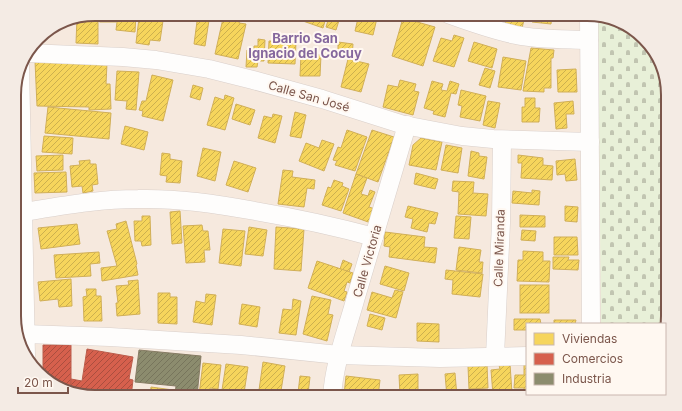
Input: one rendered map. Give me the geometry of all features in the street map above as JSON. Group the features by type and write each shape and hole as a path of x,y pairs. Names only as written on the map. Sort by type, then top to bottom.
{"street":[{"path":"469,21 516,35 539,38 589,40"},
{"path":"589,21 591,323"},
{"name":"Calle San José","path":"34,53 123,57 156,60 209,69 314,97 407,125 462,136 502,140 590,142"},
{"path":"21,114 25,341"},
{"name":"Calle Victoria","path":"332,390 339,355 407,125"},
{"name":"Calle Miranda","path":"495,356 502,140"},
{"path":"23,212 103,201 138,199 178,200 287,216 335,226 374,237"},
{"path":"25,334 110,337 241,345 339,355 440,358 526,356"}],"shaded area":[{"path":"587,21 606,24 624,31 632,36 646,50 660,80 661,323 526,323 526,390 95,390 76,387 58,380 46,372 33,357 22,331 21,95 27,67 36,50 50,36 80,22"}],"green space":[{"path":"598,22 624,31 632,36 646,50 660,80 661,90 661,323 601,323"}],"building: Viviendas":[{"path":"98,21 98,44 76,43 77,24 80,22"},
{"path":"100,21 116,21 116,22"},
{"path":"117,21 136,21 135,32 116,30"},
{"path":"139,21 163,21 160,41 150,40 149,45 136,43"},
{"path":"197,21 209,21 205,46 194,44"},
{"path":"222,21 240,21 239,23 246,24 238,59 215,54"},
{"path":"303,21 325,21 323,28"},
{"path":"328,21 339,21 336,30 326,27"},
{"path":"357,21 376,21 373,35 355,31"},
{"path":"402,21 414,21 435,27 423,66 392,56"},
{"path":"506,21 524,21 522,28 505,24"},
{"path":"532,21 551,21 551,24"},
{"path":"454,35 464,38 454,67 433,61 441,38 452,41"},
{"path":"277,36 287,37 287,41 296,42 295,64 268,63 269,41 277,41"},
{"path":"258,39 265,40 264,61 258,61 257,67 246,67 247,50 254,50 254,46 258,46"},
{"path":"338,42 353,44 352,57 341,56 342,52 338,51"},
{"path":"474,42 497,49 492,68 468,61"},
{"path":"531,48 554,50 553,58 551,58 551,88 544,88 544,92 523,91"},
{"path":"301,54 321,55 320,76 300,76"},
{"path":"503,57 526,61 521,90 498,87"},
{"path":"348,59 369,64 361,92 341,87"},
{"path":"35,61 107,63 106,84 110,84 111,109 89,110 89,107 37,106"},
{"path":"485,68 495,71 490,88 479,85"},
{"path":"576,69 577,92 558,92 557,70"},
{"path":"117,71 139,72 136,110 126,109 127,101 115,100"},
{"path":"152,75 173,80 163,121 142,116 143,111 139,110 142,101 146,101"},
{"path":"400,80 416,84 414,91 419,92 413,115 383,107 388,85 398,87"},
{"path":"432,81 443,84 441,90 447,91 450,81 459,84 456,94 451,93 445,117 433,114 434,111 424,108"},
{"path":"193,85 203,88 200,100 190,97"},
{"path":"461,90 486,96 480,121 460,117 462,106 458,105"},
{"path":"225,95 234,98 225,130 207,125 215,97 224,100"},
{"path":"525,98 535,98 535,108 540,108 539,122 522,122 522,107 525,107"},
{"path":"488,101 500,103 495,128 483,125"},
{"path":"573,101 574,114 566,114 567,128 556,129 554,103"},
{"path":"236,104 255,110 250,125 232,119"},
{"path":"48,107 111,113 109,139 45,133"},
{"path":"295,112 306,115 301,138 290,136"},
{"path":"273,114 282,116 275,143 258,138 264,116 272,118"},
{"path":"125,126 148,132 144,150 121,144"},
{"path":"347,130 367,137 355,171 335,165 337,161 333,160 338,147 341,148"},
{"path":"372,130 394,137 378,182 356,174"},
{"path":"44,136 73,138 72,154 42,152"},
{"path":"421,138 442,142 436,170 409,165 413,145"},
{"path":"322,140 334,144 324,171 299,161 306,143 319,148"},
{"path":"446,145 462,148 458,173 441,170"},
{"path":"203,148 221,152 215,181 197,176"},
{"path":"471,151 479,153 479,156 487,157 484,179 468,176"},
{"path":"162,153 170,154 170,159 182,161 180,183 166,182 167,176 160,175"},
{"path":"63,155 63,170 37,171 36,156"},
{"path":"518,155 543,158 543,165 553,166 552,180 521,178 522,163 518,163"},
{"path":"575,159 577,180 566,181 565,174 557,175 556,161"},
{"path":"90,160 90,164 96,164 98,184 92,185 93,191 83,193 82,186 72,187 70,166 80,165 79,161"},
{"path":"234,161 256,168 248,192 226,185"},
{"path":"283,170 293,171 292,177 315,180 314,189 307,188 304,207 278,204"},
{"path":"66,172 67,192 35,193 34,173"},
{"path":"416,173 438,179 435,189 414,184"},
{"path":"356,174 367,178 361,194 368,196 370,190 375,192 369,207 375,209 371,223 343,213"},
{"path":"334,180 343,183 342,186 349,189 341,211 322,205 328,187 331,188"},
{"path":"453,181 474,182 473,193 488,194 486,216 458,214 459,192 452,191"},
{"path":"532,190 540,191 539,205 512,203 513,191 532,193"},
{"path":"408,206 438,213 435,224 429,223 427,232 411,228 413,219 405,217"},
{"path":"565,206 578,207 577,222 565,221"},
{"path":"180,211 182,243 172,244 170,212"},
{"path":"520,215 545,216 545,227 520,227"},
{"path":"142,216 150,216 151,245 142,246 141,241 135,241 134,221 142,221"},
{"path":"456,216 471,217 469,239 454,238"},
{"path":"126,221 137,264 138,275 102,281 101,268 117,266 107,231 117,229 116,224"},
{"path":"77,224 80,244 41,249 38,228"},
{"path":"202,225 203,231 208,231 210,250 204,250 205,262 186,263 183,226"},
{"path":"249,227 267,230 263,256 245,254"},
{"path":"276,227 304,229 301,271 274,269"},
{"path":"223,229 245,231 241,266 219,263"},
{"path":"522,230 536,231 535,241 521,240"},
{"path":"385,232 425,237 424,247 437,248 435,263 389,257 390,247 384,246"},
{"path":"554,237 577,237 578,255 554,255"},
{"path":"459,247 481,250 479,262 483,262 482,273 456,270"},
{"path":"523,251 543,252 543,261 550,261 549,282 517,281 518,260 523,260"},
{"path":"99,252 100,263 90,264 91,276 56,278 54,255"},
{"path":"553,257 569,257 568,260 579,260 578,270 553,269"},
{"path":"343,260 352,264 349,272 340,269"},
{"path":"317,261 353,273 350,283 347,282 344,291 347,292 344,301 308,288"},
{"path":"385,266 409,273 404,291 380,284"},
{"path":"446,270 483,274 480,297 452,294 453,280 445,279"},
{"path":"71,279 72,306 59,307 58,299 40,301 38,282"},
{"path":"138,280 140,314 117,316 116,303 118,303 116,286 129,285 128,281"},
{"path":"520,285 549,285 549,313 520,313"},
{"path":"86,289 96,289 96,296 101,296 102,321 84,321 83,297 87,296"},
{"path":"395,290 403,292 396,318 367,310 372,292 392,298"},
{"path":"158,293 170,293 170,297 177,297 177,324 158,323"},
{"path":"206,294 216,295 212,325 193,322 196,301 205,303"},
{"path":"312,296 331,300 328,314 333,315 327,341 303,334"},
{"path":"293,299 301,301 296,335 279,333 283,309 292,310"},
{"path":"242,304 260,307 257,327 239,324"},
{"path":"370,314 385,318 382,330 367,326"},
{"path":"514,319 540,319 541,323 526,323 526,330 514,330"},
{"path":"554,320 576,320 575,323 554,323"},
{"path":"417,323 439,324 439,342 417,341"},
{"path":"524,361 526,361 526,390 524,390 524,388 514,388 515,375 524,375"},
{"path":"263,362 285,366 281,390 259,390"},
{"path":"203,363 221,365 218,389 210,388 210,390 200,390"},
{"path":"226,364 248,367 244,390 222,390"},
{"path":"510,364 512,390 493,390 491,370 500,369 499,365"},
{"path":"487,365 488,388 469,389 468,366"},
{"path":"455,373 456,390 446,390 445,374"},
{"path":"418,374 418,390 400,390 399,375"},
{"path":"300,376 310,377 308,390 298,390"},
{"path":"346,376 380,380 379,390 345,390"},
{"path":"151,387 173,390 151,390"}],"building: Comercios":[{"path":"43,345 71,345 71,385 58,380 43,369"},
{"path":"87,349 133,357 129,379 133,380 132,390 95,390 71,385 71,379 82,381"}],"building: Industria":[{"path":"139,350 201,356 198,390 176,390 176,386 135,382"}],"district":[{"name":"Barrio San Ignacio del Cocuy","path":"305,46"}]}
